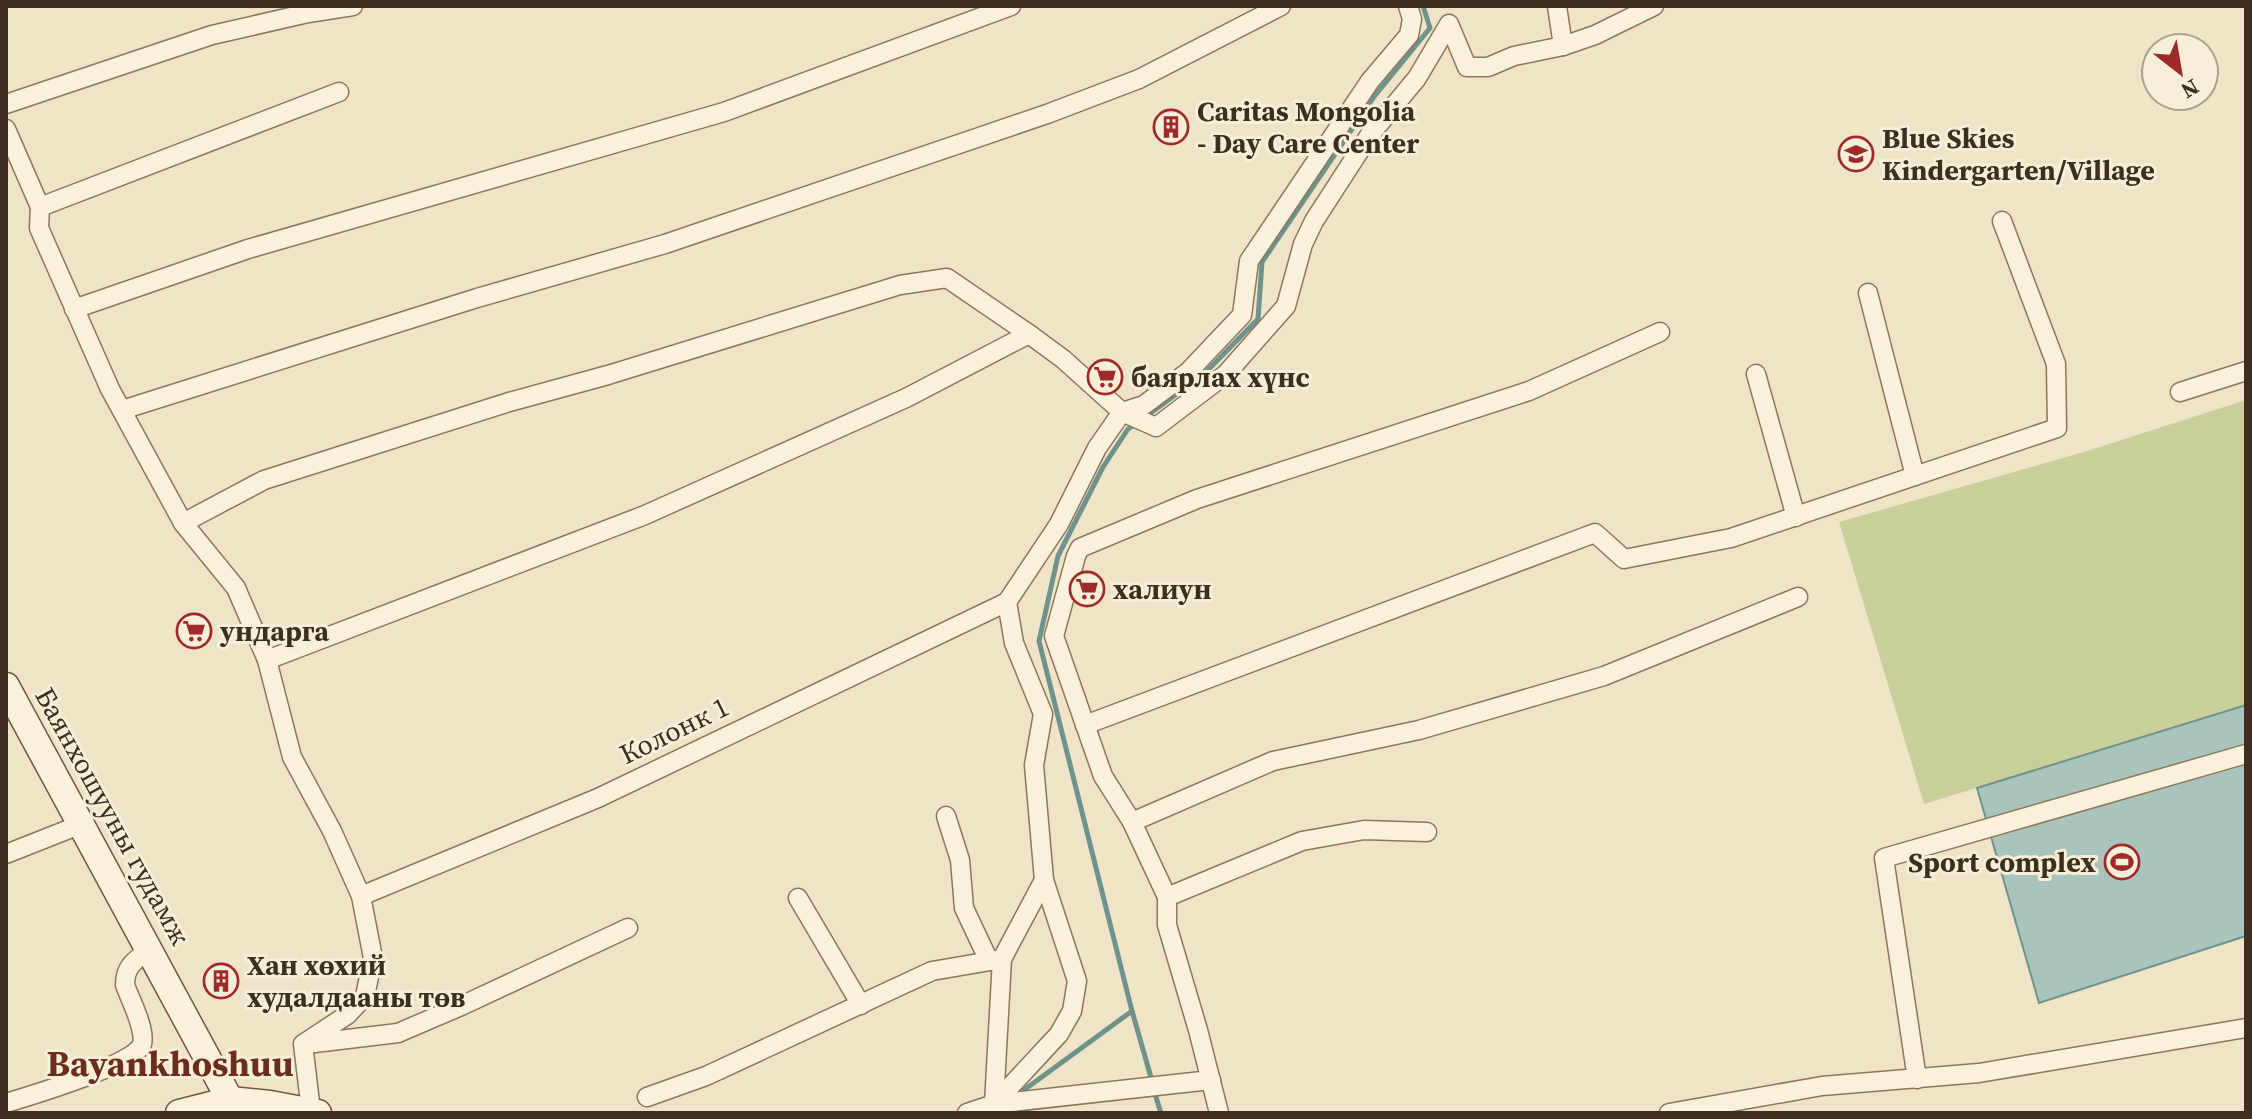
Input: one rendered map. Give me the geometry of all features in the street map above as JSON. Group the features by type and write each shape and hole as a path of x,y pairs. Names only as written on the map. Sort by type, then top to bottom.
{"main road":[{"name":"Баянхошууны гудамж","path":"6,686 234,1107"},
{"path":"179,1113 234,1107 315,1112"}],"street":[{"path":"6,104 212,35 353,6"},
{"path":"74,309 248,249 724,112 1011,6"},
{"path":"122,410 477,298 665,244 1047,114 1139,79 1281,6"},
{"path":"994,1104 1059,1034 1072,1011 1077,981 1044,880 1034,765 1043,714 1014,643 1007,602 1059,524 1097,448 1135,417 1144,405 1188,372 1242,315 1249,261 1370,81 1409,35 1412,19 1408,6"},
{"path":"1557,6 1563,46"},
{"path":"1446,15 1467,67 1488,67 1516,55 1563,46 1595,35 1654,6"},
{"path":"183,523 264,480 509,402 608,375 900,285 947,278 1063,359 1135,417 1156,427 1226,374 1286,306 1303,244 1314,221 1369,136 1417,78 1446,15"},
{"path":"40,207 339,92"},
{"path":"6,129 40,207 39,228 122,410 183,523 236,588 267,660 292,757 332,831 361,896 373,958 365,996 347,1015 303,1044"},
{"path":"1085,725 1595,533 1624,559 1731,538 2057,428 2056,364 2002,221"},
{"path":"1868,293 1915,476"},
{"path":"1219,1113 1167,925 1167,897 1132,822 1103,776 1054,636 1080,548 1197,499 1529,391 1660,332"},
{"path":"267,660 645,515 906,398 1029,334"},
{"path":"2180,392 2246,371"},
{"path":"1756,374 1796,517"},
{"path":"1132,822 1273,761 1419,730 1604,676 1798,597"},
{"name":"Колонк 1","path":"361,896 598,798 1007,602"},
{"path":"1917,1079 1884,858 2246,754"},
{"path":"946,816 960,860 964,908 996,960"},
{"path":"6,854 82,824"},
{"path":"1167,897 1302,841 1364,830 1427,832"},
{"path":"994,1104 996,960 1044,880"},
{"path":"798,898 861,1005"},
{"path":"303,1044 398,1033 628,928"},
{"path":"6,1103 32,1104 139,1051 143,1034 125,985 125,977 129,965 150,949"},
{"path":"647,1097 706,1076 932,971 996,960"},
{"path":"1669,1113 1822,1086 1979,1073 2246,1028"},
{"path":"303,1044 315,1112"},
{"path":"967,1113 994,1104 1211,1080"}],"green space":[{"path":"2246,400 2246,705 1924,804 1839,522 2087,451"}],"water":[{"name":"Sport complex","path":"2246,705 2246,936 2039,1003 1977,788"}],"waterway":[{"path":"1145,417 1204,374 1258,319 1262,262 1373,98 1430,28 1423,6"},
{"path":"1137,423 1128,429 1103,467 1058,556 1039,641 1152,1081"},
{"path":"1024,1090 1132,1011"},
{"path":"1154,1091 1161,1113"}],"place":[{"name":"Caritas Mongolia - Day Care Center","path":"1171,127"},
{"name":"Blue Skies Kindergarten/Village","path":"1856,154"},
{"name":"баярлах хүнс","path":"1105,377"},
{"name":"халиун","path":"1087,589"},
{"name":"ундарга","path":"194,631"},
{"name":"Sport complex","path":"2122,862"},
{"name":"Хан хөхий худалдааны төв","path":"221,981"}],"district":[{"name":"Bayankhoshuu","path":"170,1063"}]}
